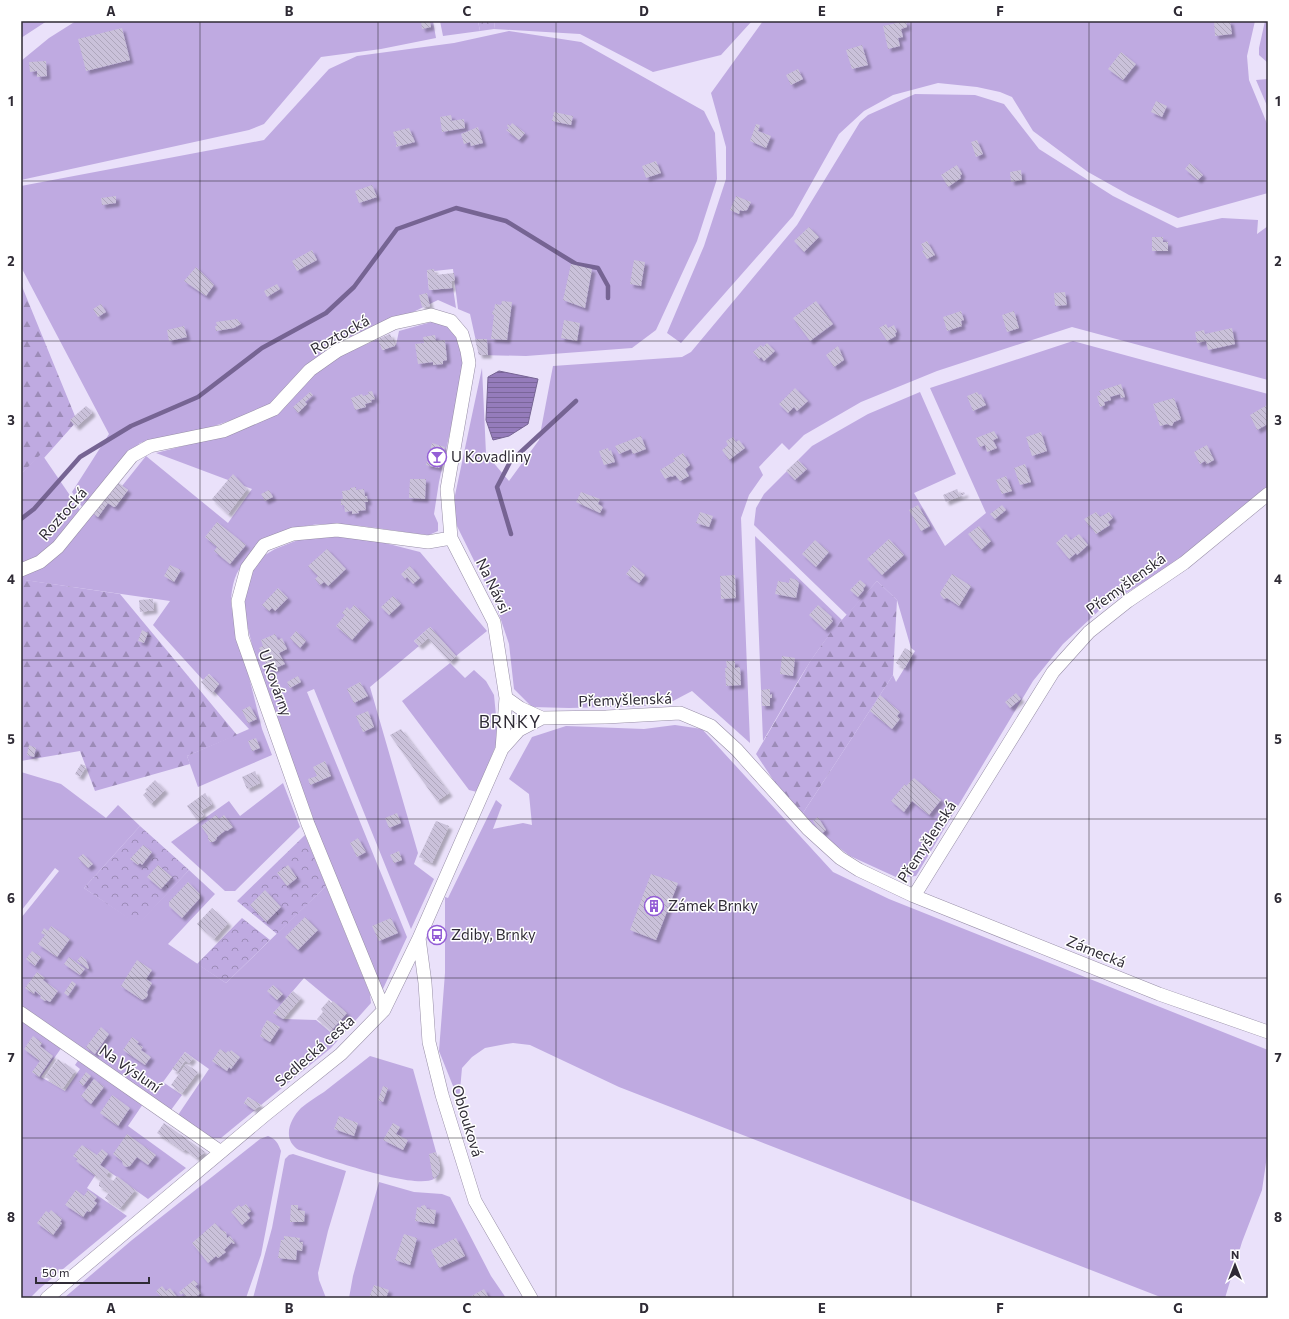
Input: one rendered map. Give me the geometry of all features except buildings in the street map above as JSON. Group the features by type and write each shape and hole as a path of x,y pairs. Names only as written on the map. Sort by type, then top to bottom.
{"street":[{"name":"Roztocká","path":"21,570 40,562 58,546 132,456 150,446 223,431 274,409 310,370 337,351 394,323 431,315 451,321 462,334 469,363 447,489 451,538"},
{"name":"Přemyšlenská","path":"542,718 606,717 680,713 711,726 737,750 808,829 840,858 859,870 914,896 1049,678 1058,666 1089,632 1128,601 1184,563 1268,494"},
{"name":"U Kovárny","path":"384,1010 305,816 242,637 238,601 247,568 264,545 293,534 337,530 428,542 451,538"},
{"name":"Na Návsi","path":"451,538 494,622 506,698 502,749"},
{"path":"506,698 520,708 542,718"},
{"path":"502,749 519,730 542,718"},
{"name":"Sedlecká cesta","path":"47,1298 340,1054 384,1010 419,938 502,749"},
{"name":"Zámecká","path":"914,896 1159,994 1268,1032"},
{"name":"Oblouková","path":"419,938 426,984 429,1042 446,1109 475,1201 531,1298"},
{"name":"Na Výsluní","path":"21,1013 221,1152"}],"green space":[{"path":"21,21 47,21 21,38"},
{"path":"76,21 433,21 436,38 381,49 321,57 264,124 249,130 21,180 21,61 49,38"},
{"path":"440,21 478,21 480,31 443,36"},
{"path":"478,21 495,21 494,29 480,31"},
{"path":"495,21 752,21 721,55 653,72 580,34 494,29"},
{"path":"763,21 1255,21 1247,56 1249,80 1268,126 1268,193 1178,218 1129,195 1088,172 1033,131 1012,97 1000,92 977,87 938,83 893,95 864,111 839,134 793,216 681,343 667,333 704,246 726,179 726,147 711,93"},
{"path":"1265,21 1268,21 1268,63 1259,55 1259,48"},
{"path":"509,31 581,42 704,111 715,133 717,179 697,241 656,330 632,348 526,356 479,355 470,314 458,309 453,269 434,271 427,270 429,290 453,288 456,308 438,300 312,361 282,391 271,407 208,428 140,443 82,507 72,492 109,434 21,267 21,186 264,140 329,69 357,56 454,43"},
{"path":"1268,79 1268,108 1256,80"},
{"path":"915,94 975,95 1004,104 1039,149 1113,196 1177,228 1222,218 1258,220 1257,234 1268,226 1268,380 1072,327 937,371 861,402 804,435 789,450 782,443 759,467 763,475 749,495 741,518 750,743 692,691 673,701 648,706 569,708 532,707 514,689 509,644 496,605 451,514 482,368 486,454 509,481 539,440 553,366 682,357 691,352 797,225 860,122 868,115"},
{"path":"21,284 77,421 44,458 41,454 21,474"},
{"path":"435,321 458,332 465,364 439,482 434,514 438,523 438,531 429,535 342,524 309,525 288,533 243,565 235,578 232,589 231,605 262,729 272,755 198,787 187,756 249,729 214,691 219,684 209,674 203,680 153,625 170,601 24,580 62,549 92,512 98,517 108,503 114,507 116,506 128,490 122,486 146,456 228,523 252,489 156,453 210,439 279,411 327,362 378,339 383,350 396,345 399,331"},
{"path":"1073,341 1268,394 1268,487 1169,567 1103,607 1063,644 1033,681 916,876 898,878 850,856 821,834 801,816 893,675 896,682 915,651 911,648 897,600 877,581 847,615 754,525 756,508 764,494 812,446 868,414 920,392 956,474 914,493 945,546 986,513 930,388"},
{"path":"41,453 80,510 52,544 21,574 21,474"},
{"path":"335,535 381,542 420,552 487,631 456,656 430,627 414,641 419,646 370,687 418,853 414,864 434,879 411,929 314,689 307,692 407,937 382,991 268,712 246,620 243,600 247,580 257,563 265,555 275,549 298,540"},
{"path":"755,536 842,620 830,634 800,678 763,741"},
{"path":"45,564 25,580 120,594 237,735 187,756 190,764 95,791 80,751 21,761 21,574"},
{"path":"877,581 897,600 893,675 801,816 787,801 756,754 811,660 831,632"},
{"path":"450,663 465,678 474,670 486,681 494,695 497,726 496,745 477,792 469,790 402,701"},
{"path":"675,725 702,729 833,872 889,899 1268,1050 1268,1149 1262,1190 1242,1242 1225,1298 1163,1298 619,1087 530,1045 513,1043 485,1048 472,1057 462,1068 459,1101 439,1051 445,973 445,897 448,898 496,800 502,805 493,829 523,823 532,825 529,794 509,779 532,737 566,726 644,729"},
{"path":"21,772 61,784 106,818 118,805 140,826 84,888 138,924 189,870 215,894 168,944 226,983 326,886 370,994 371,1003 331,1048 261,1105 248,1097 244,1103 255,1110 221,1138 211,1138 178,1115 209,1069 185,1052 163,1082 182,1095 171,1110 21,1005 21,918 59,871 55,868 21,911","holes":["304,978 346,1013 330,1032 316,1020 284,1019 274,1013"]},
{"path":"283,783 300,827 235,891 225,891 171,842 229,801 240,816"},
{"path":"140,826 189,870 138,925 84,888"},
{"path":"305,835 326,886 277,934 237,901"},
{"path":"242,918 270,940 226,983 197,964"},
{"path":"21,1018 62,1047 41,1077 65,1091 80,1069 75,1065 79,1059 143,1104 128,1126 186,1168 148,1199 90,1158 98,1171 87,1188 127,1216 30,1298 21,1298"},
{"path":"370,1056 413,1069 440,1166 439,1173 434,1179 423,1181 388,1177 299,1150 290,1141 289,1130 293,1118 301,1108"},
{"path":"268,1136 273,1138 281,1151 261,1255 246,1298 64,1298 132,1240 260,1139"},
{"path":"293,1154 346,1171 328,1231 318,1273 326,1298 253,1298 272,1228 285,1159 289,1155"},
{"path":"379,1182 414,1192 442,1194 450,1197 491,1276 506,1298 349,1298 353,1276"}],"shaded area":[{"path":"499,371 538,379 528,424 509,436 493,440 486,420 488,377"}],"waterway":[{"path":"21,519 34,509 80,457 131,426 198,397 262,348 326,313 354,287 397,229 456,208 506,221 576,264 598,268 608,286 608,298"},
{"path":"511,534 497,487 510,462 576,401"}],"place":[{"name":"U Kovadliny","path":"437,457"},
{"name":"Zámek Brnky","path":"654,906"},
{"name":"Zdiby, Brnky","path":"437,935"}],"district":[{"name":"BRNKY","path":"510,722"}]}
